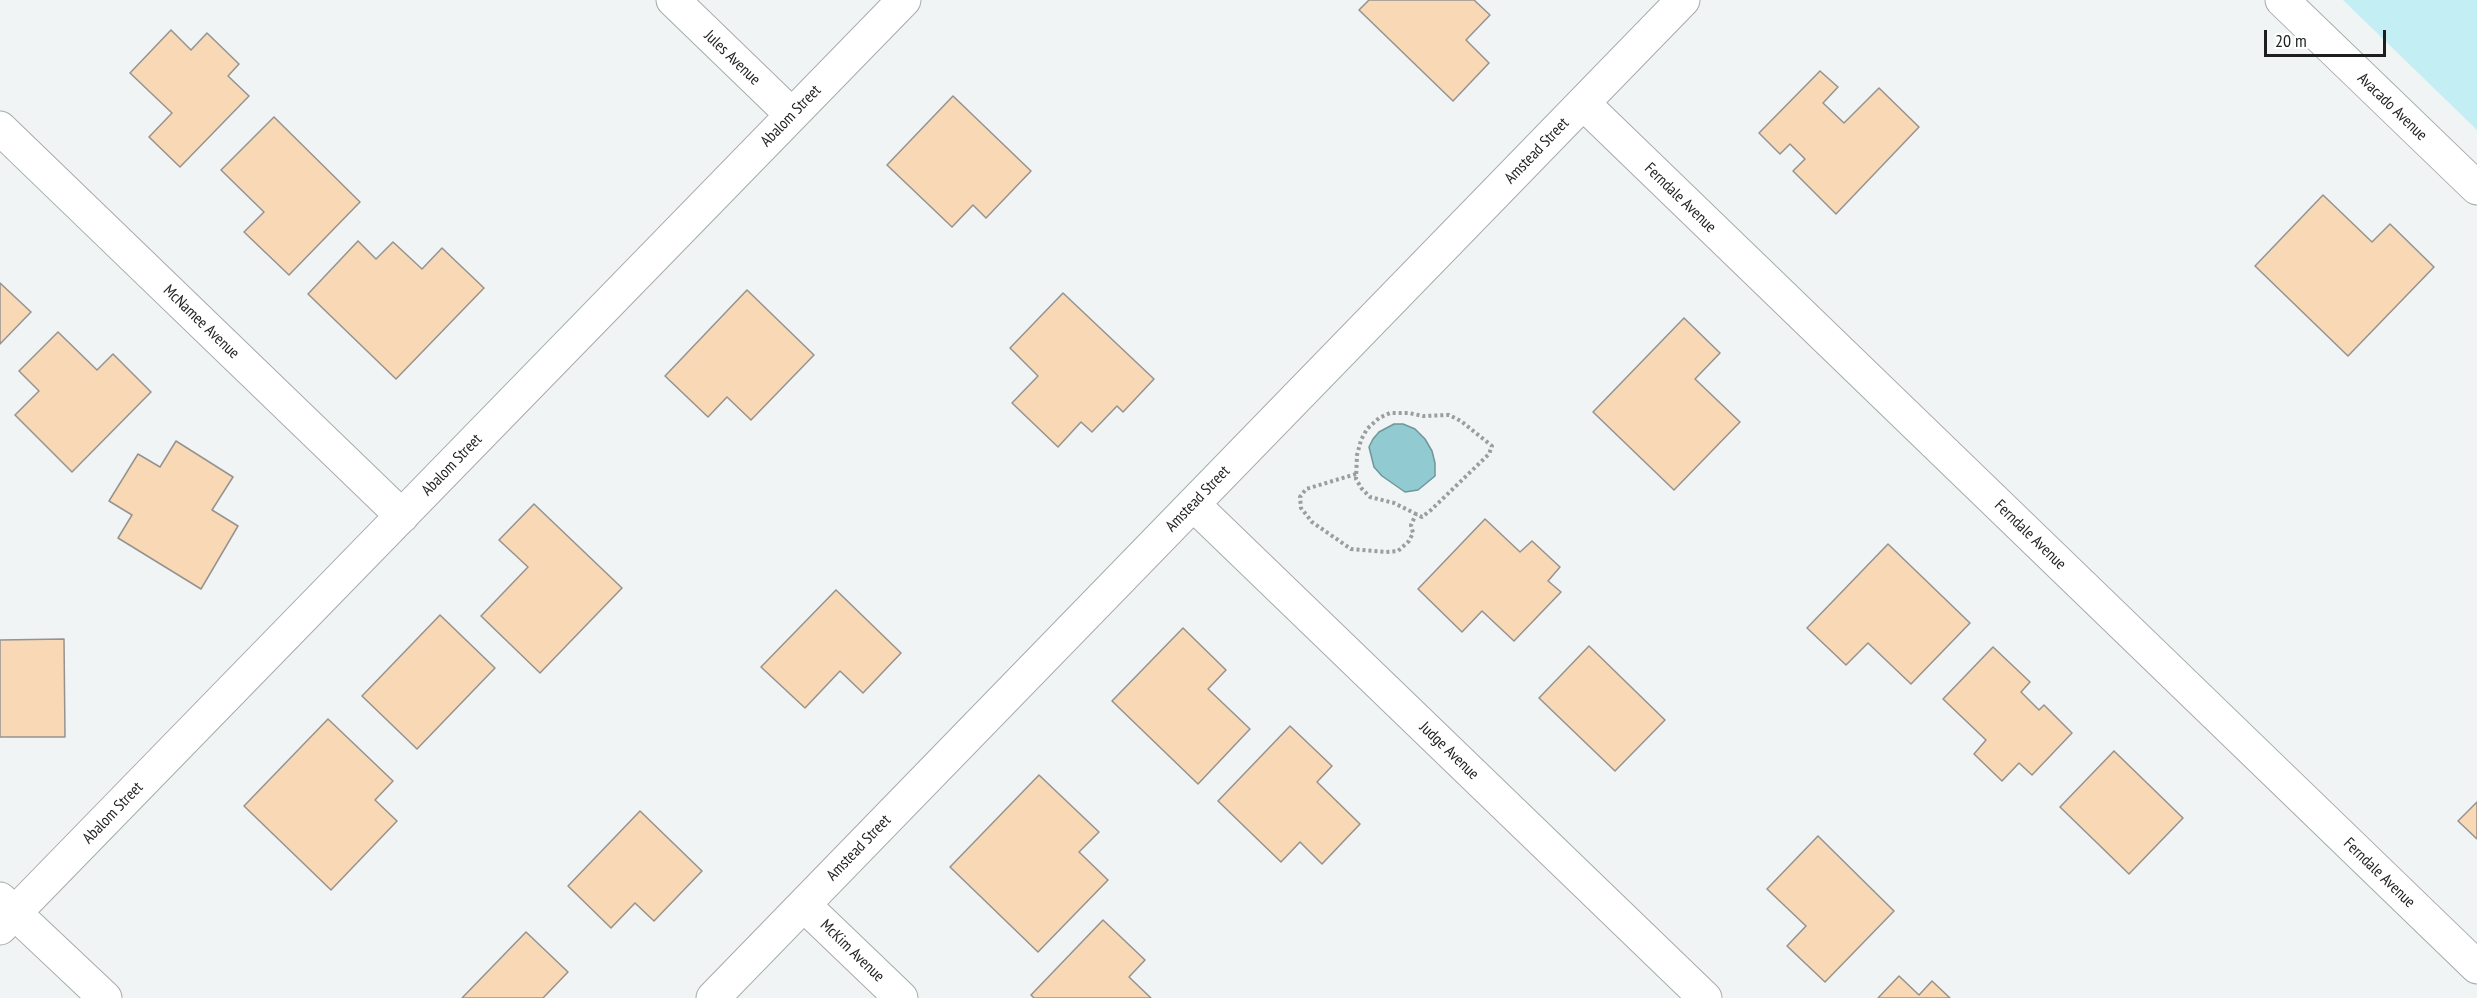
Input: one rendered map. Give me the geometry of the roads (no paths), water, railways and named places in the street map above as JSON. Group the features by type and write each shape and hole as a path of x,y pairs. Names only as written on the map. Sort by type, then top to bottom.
{"street":[{"name":"Jules Avenue","path":"673,0 792,115"},
{"name":"Abalom Street","path":"5,913 402,516 904,0"},
{"name":"Amstead Street","path":"713,998 1683,0"},
{"name":"Avacado Avenue","path":"2282,0 2477,188"},
{"name":"Ferndale Avenue","path":"1583,103 2477,967"},
{"name":"McNamee Avenue","path":"0,128 402,516"},
{"name":"Judge Avenue","path":"1193,504 1705,998"},
{"name":"McKim Avenue","path":"804,904 901,998"},
{"path":"5,913 105,998"}]}
